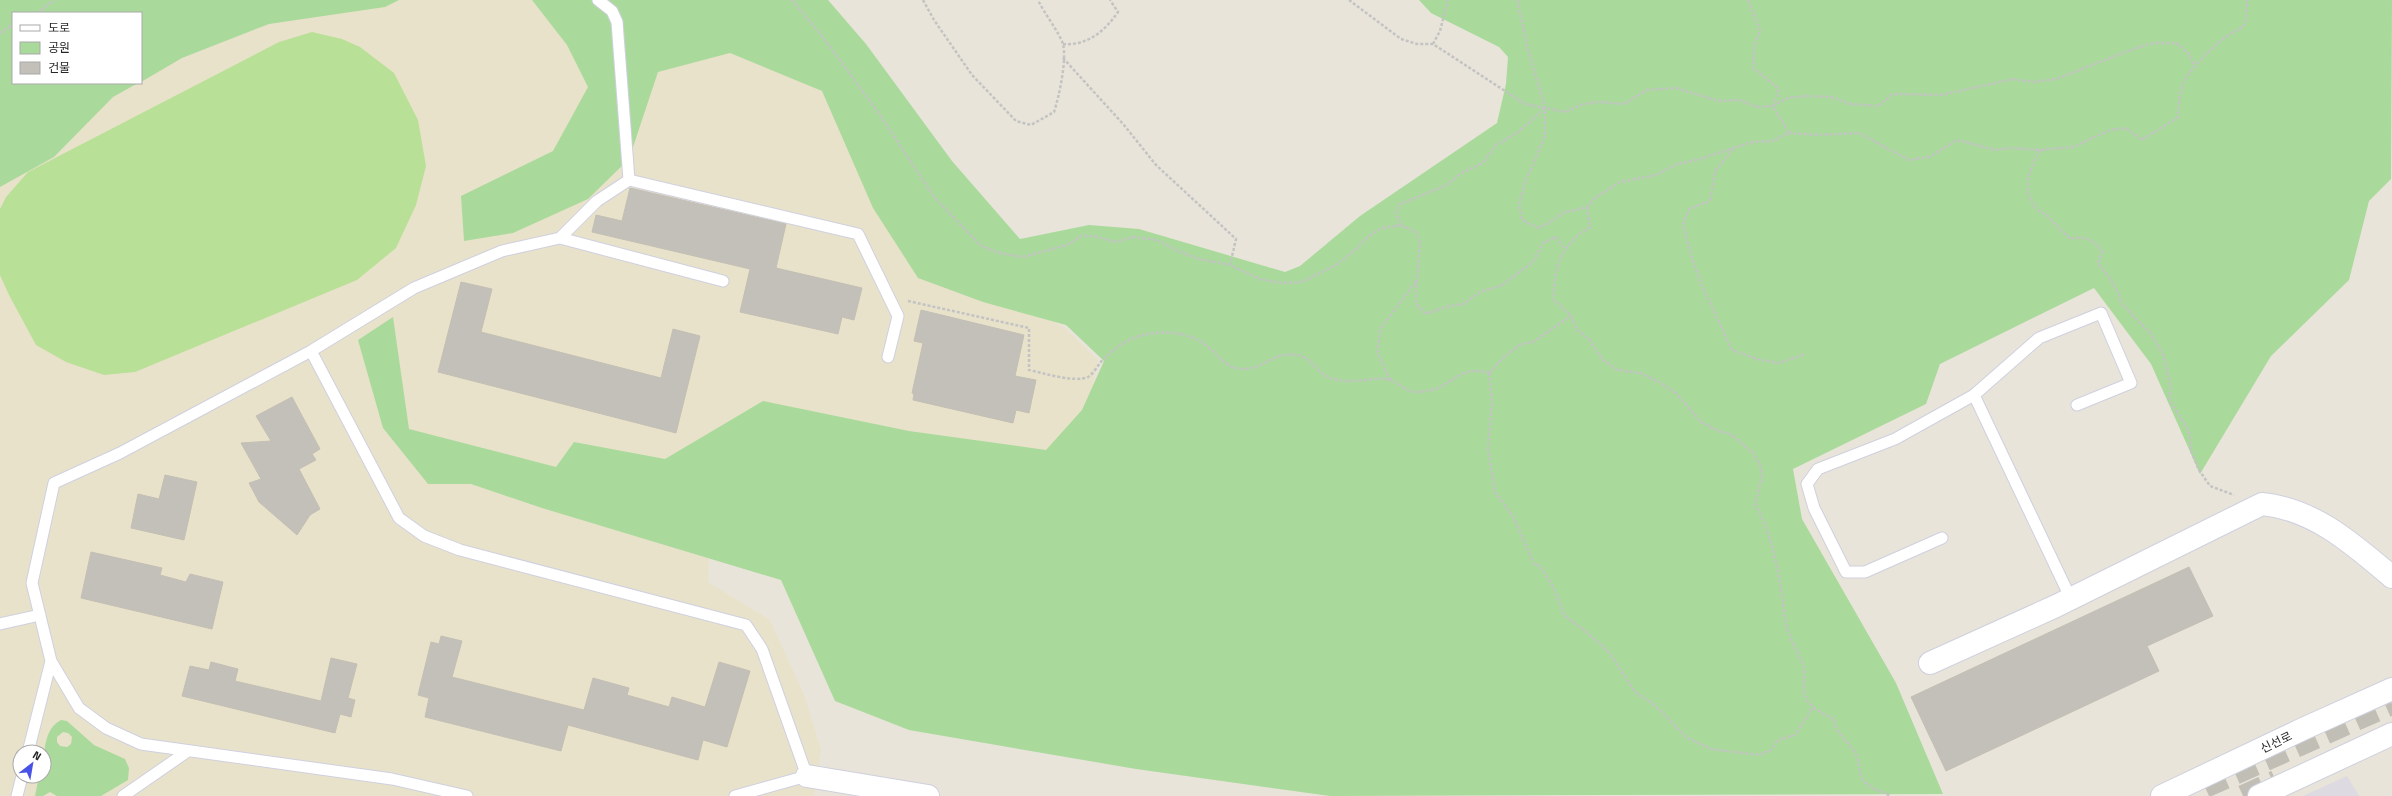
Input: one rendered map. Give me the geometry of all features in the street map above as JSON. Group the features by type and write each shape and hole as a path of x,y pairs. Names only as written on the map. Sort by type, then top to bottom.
{"street":[{"path":"1930,663 2070,599 2262,504 2280,506 2302,512 2326,526 2361,550 2392,577"},
{"name":"신선로","path":"2162,796 2303,729 2392,689"},
{"path":"2259,796 2392,734"},
{"path":"808,776 928,796"}],"lane":[{"path":"598,0 612,11 617,22 629,180"},
{"path":"560,238 597,201 629,180 858,234 898,316 888,357"},
{"path":"467,796 392,779 188,752 141,744 106,728 79,708 51,661 32,583 54,483 120,453 311,351 414,288 502,251 560,238 723,281"},
{"path":"1942,538 1865,572 1846,572 1814,508 1807,484 1818,469 1895,439 1974,395 2039,338 2100,313 2131,383 2077,405"},
{"path":"311,351 400,518 424,536 460,550 746,625 762,649 808,776 735,796"},
{"path":"1974,395 2070,599"},
{"path":"0,624 40,615"},
{"path":"30,744 51,661"},
{"path":"123,796 188,752"},
{"path":"17,796 20,784"}],"path":[{"path":"38,12 54,0"},
{"path":"792,0 819,32 880,116 935,198 980,245 999,253 1023,258 1067,245 1081,236 1094,236 1115,242 1134,237 1157,240 1178,251 1199,259 1230,264 1260,279 1281,283 1302,282 1336,265 1353,252 1369,236 1382,228 1401,224"},
{"path":"923,0 934,20 972,75 1016,121 1031,125 1054,112 1059,98 1063,57 1063,44 1038,0"},
{"path":"1063,44 1072,45 1089,40 1108,26 1118,12 1110,0"},
{"path":"1349,0 1401,39 1417,44 1433,44 1525,104 1565,112 1583,104 1599,102 1624,104 1647,90 1676,88 1720,101 1739,100 1757,107 1773,106 1787,98 1807,96 1831,97 1850,104 1878,106 1893,94 1941,95 2013,79 2033,82 2056,79 2136,48 2154,43 2176,43 2188,54 2195,67"},
{"path":"1433,44 1440,31 1448,0"},
{"path":"1517,0 1528,50 1545,107 1545,136 1524,185 1519,205 1522,220 1538,228 1550,223 1563,213 1587,206 1595,198 1620,182 1656,176 1676,164 1752,142 1772,141 1789,133 1819,135 1859,133 1909,160 1929,156 1957,140 1996,150 2010,148 2040,150 2073,147 2099,134 2126,128 2142,140 2178,117 2179,103 2185,81 2195,67 2233,30 2242,28 2246,20 2247,0"},
{"path":"1748,0 1760,30 1754,47 1753,68 1779,90 1773,106"},
{"path":"0,33 12,25"},
{"path":"1063,57 1120,120 1156,165 1236,239 1230,264"},
{"path":"1773,106 1789,133"},
{"path":"1545,107 1517,133 1496,145 1483,163 1463,172 1445,186 1400,204 1396,212 1401,224 1416,232 1420,242 1417,279 1417,305 1426,314 1449,306 1463,304 1482,291 1501,286 1533,262 1543,243 1556,237 1564,248"},
{"path":"1734,148 1715,171 1710,201 1689,209 1683,224 1702,286 1732,350 1757,359 1779,363 1805,354"},
{"path":"2040,150 2032,164 2027,178 2028,191 2035,208 2048,216 2057,228 2071,239 2079,236 2095,242 2102,251 2098,263 2111,280 2119,294 2121,304 2152,335 2164,357 2170,384 2170,401 2189,431 2191,450 2198,470 2210,486 2262,504"},
{"path":"1587,206 1590,227 1578,234 1564,248 1554,277 1554,300 1571,316 1577,330 1589,339 1602,360 1618,370 1640,373 1659,382 1676,393 1701,422 1719,431 1732,435 1753,453 1760,465 1762,476 1755,504 1764,520 1776,557 1786,608 1786,625 1804,670 1806,699 1813,707 1834,719 1835,729 1846,739 1858,758 1859,774 1866,783 1891,796"},
{"path":"1390,380 1377,351 1382,328 1417,279"},
{"path":"889,297 1029,328 1029,370 1075,379 1089,377 1114,348 1134,338 1154,333 1177,333 1195,339 1208,346 1215,356 1231,367 1242,369 1260,367 1270,358 1282,354 1296,355 1306,358 1328,376 1351,382 1390,380 1413,392 1441,386 1457,376 1474,370 1489,373"},
{"path":"1571,316 1533,342 1521,344 1504,357 1489,373 1492,400 1488,449 1495,492 1513,516 1534,564 1540,566 1554,588 1564,615 1609,652 1635,692 1656,706 1667,719 1696,743 1711,750 1759,755 1771,750 1778,740 1795,735 1813,707"}],"shaded area":[{"path":"308,0 556,0 790,56 850,120 909,244 1065,328 1098,360 1080,444 1036,486 712,462 708,582 770,620 805,697 821,750 814,796 0,796 0,151 98,84 142,84 142,57"},
{"path":"2347,776 2359,796 2303,796"}],"green space":[{"path":"0,0 399,0 385,7 269,24 182,58 142,81 142,12 12,12 12,84 136,84 113,97 54,157 0,187"},
{"path":"532,0 828,0 866,44 952,161 1020,239 1089,225 1139,229 1285,272 1300,266 1360,216 1497,123 1506,84 1508,57 1499,47 1431,13 1419,0 2392,0 2391,179 2369,201 2349,280 2271,356 2200,474 2151,364 2094,288 1940,364 1926,404 1793,469 1802,519 1896,683 1943,794 1330,796 1136,769 909,730 835,701 781,580 542,508 471,484 428,484 383,428 358,340 393,317 409,429 556,467 574,442 665,459 763,401 909,431 1046,450 1082,410 1104,361 1066,325 983,302 918,278 873,208 822,91 730,53 658,72 629,159 588,199 513,233 464,241 461,196 553,151 588,87 567,45"},
{"path":"312,32 342,39 360,47 394,73 418,120 426,166 416,205 396,248 357,280 135,372 104,375 66,362 36,345 0,275 0,209 6,197 28,172 279,42"},
{"path":"61,720 67,721 94,745 125,759 129,768 128,780 101,796 57,796 50,792 43,796 35,796 37,784 52,784 52,744 45,744 50,730","holes":["63,732 68,733 72,737 71,744 67,747 60,746 57,742 57,737"]}],"building":[{"path":"630,188 786,224 776,268 862,288 854,320 842,317 838,334 740,312 750,269 592,232 596,215 622,221"},
{"path":"461,282 492,289 481,332 661,378 673,329 700,336 676,433 438,372"},
{"path":"921,310 1024,335 1015,376 1036,380 1029,413 1016,410 1013,423 913,400 914,394 912,393 923,343 914,341"},
{"path":"292,397 320,449 312,454 316,460 299,469 320,509 310,515 297,535 259,502 249,483 261,479 241,443 271,441 256,416"},
{"path":"165,475 197,482 184,540 131,528 138,494 159,499"},
{"path":"91,552 162,568 160,575 186,582 190,574 223,582 212,629 81,598"},
{"path":"2189,567 2213,616 2147,646 2159,671 1946,771 1911,697"},
{"path":"441,636 462,641 452,677 584,710 593,678 629,688 627,695 669,707 672,697 705,707 719,662 750,671 727,747 703,740 698,760 568,725 561,751 425,717 429,698 418,695 431,642 439,644"},
{"path":"331,658 357,664 348,698 355,700 351,717 340,714 335,733 182,696 190,666 209,670 211,662 238,669 235,681 321,701"}],"tunnel":[{"path":"2205,787 2392,704"},
{"path":"2243,796 2276,781"}]}
